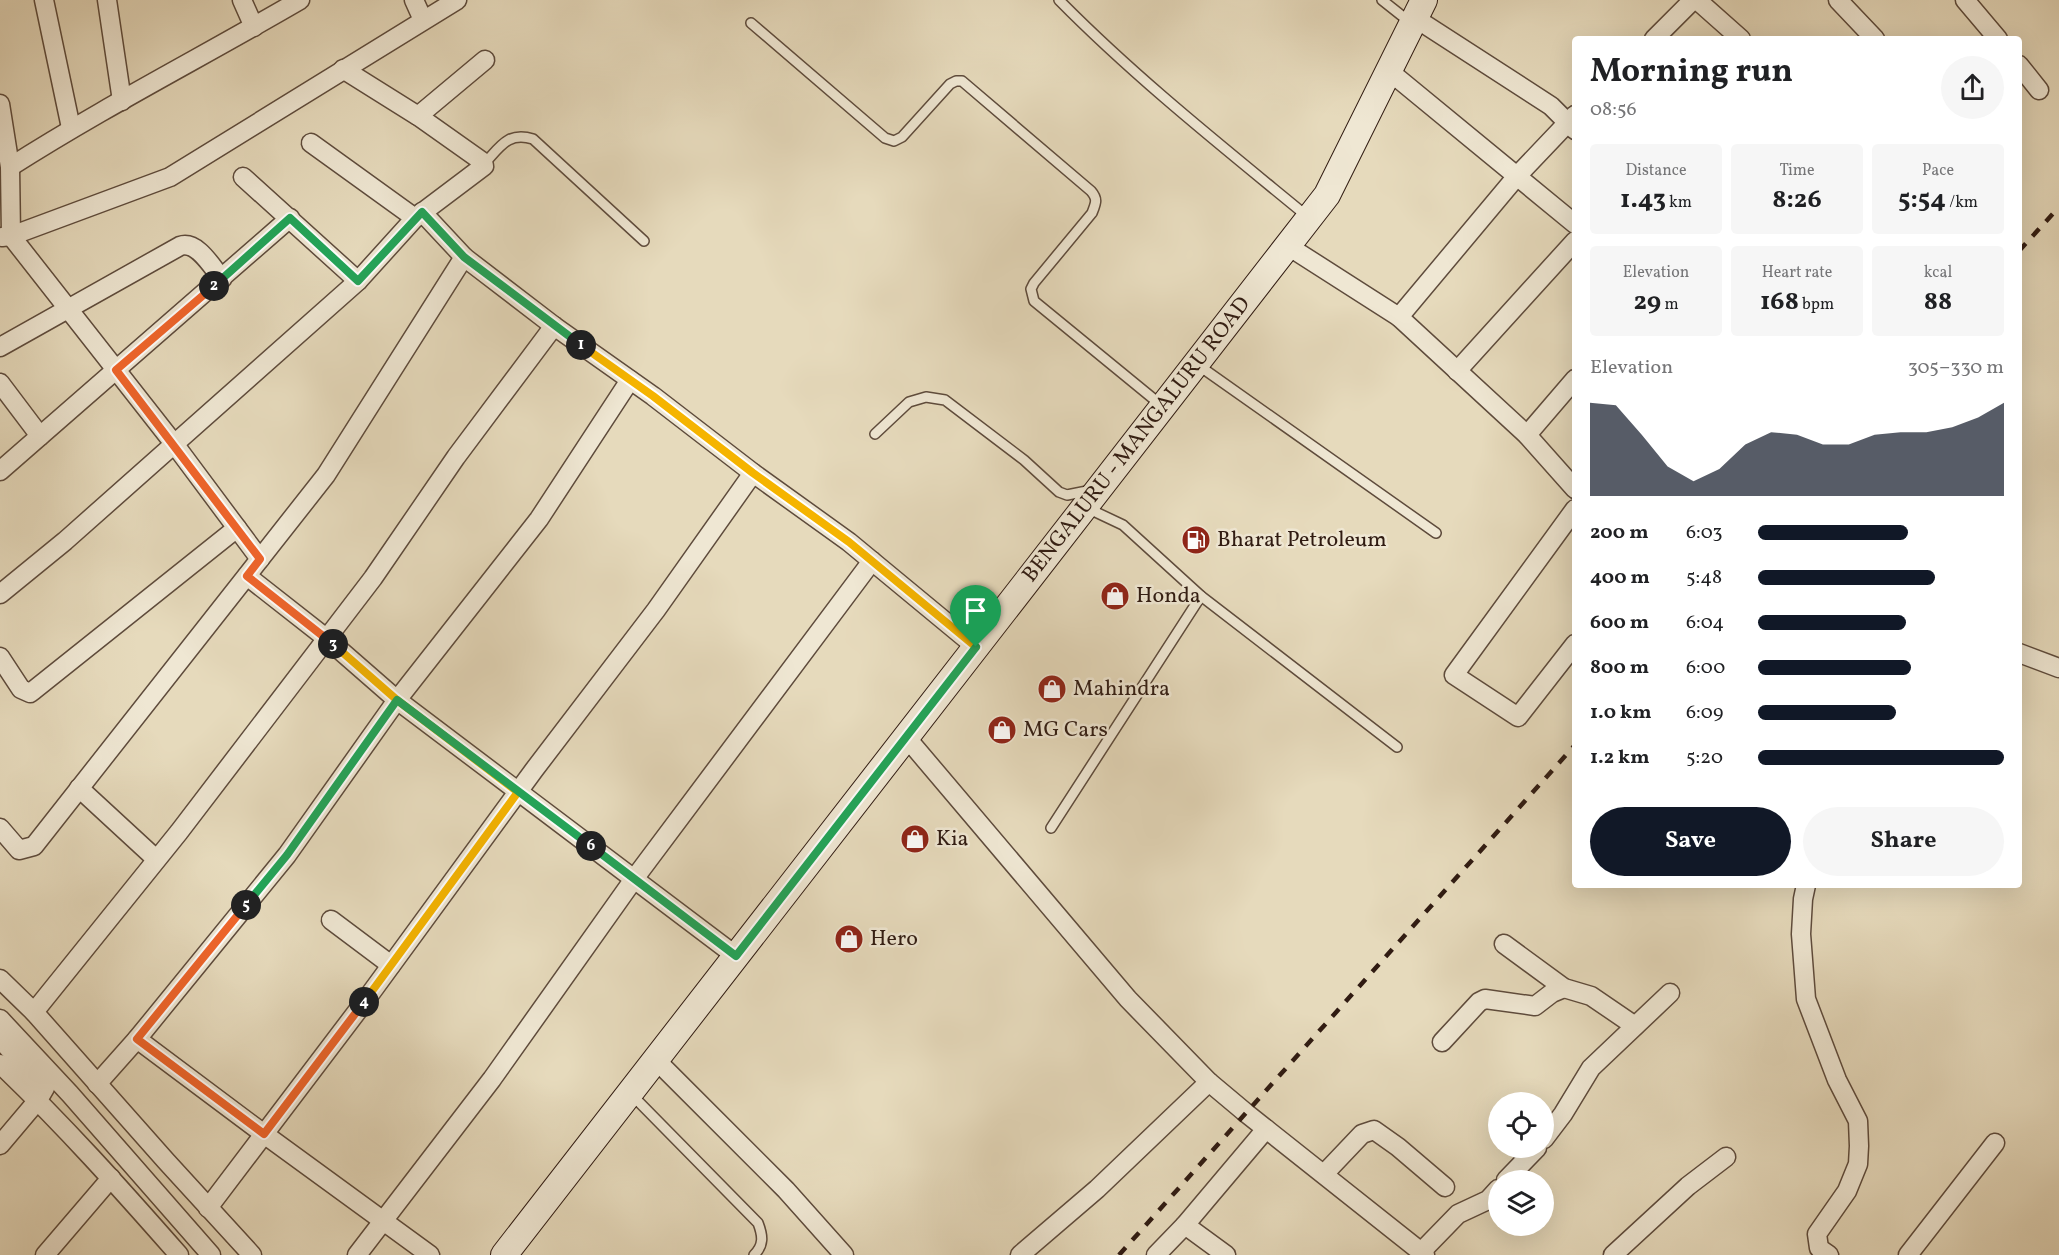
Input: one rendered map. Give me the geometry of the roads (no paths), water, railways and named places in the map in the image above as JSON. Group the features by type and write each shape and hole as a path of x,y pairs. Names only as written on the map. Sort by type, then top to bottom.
{"street":[{"path":"44,0 71,128"},
{"path":"107,0 122,101"},
{"path":"242,0 254,27"},
{"path":"10,167 71,128 300,0"},
{"path":"414,0 423,20"},
{"path":"5,237 170,177 458,0"},
{"path":"1657,36 1693,0"},
{"path":"1698,0 1738,36"},
{"path":"1838,0 1872,36"},
{"path":"1965,0 1995,36"},
{"path":"1399,317 1517,176 1572,123 1551,106 1417,14"},
{"name":"BENGALURU - MANGALURU ROAD","path":"504,1255 1327,195 1417,14"},
{"path":"418,116 485,60"},
{"path":"2022,68 2039,90"},
{"path":"0,594 66,541 358,281 419,215 484,164 418,116 343,69"},
{"path":"1389,70 1572,222"},
{"path":"0,104 10,167 5,237 116,370 260,559"},
{"path":"311,143 419,215 464,257 554,326 849,542 976,647"},
{"path":"243,177 358,281"},
{"path":"0,471 290,218"},
{"path":"0,347 66,308 186,244 194,247 222,279"},
{"path":"1457,371 1572,244"},
{"path":"1288,246 1399,317 1527,435 1572,486"},
{"path":"0,828 19,850 34,846 326,475 464,257"},
{"path":"34,1012 156,859 373,578 456,457 554,326"},
{"path":"97,1084 137,1039 287,855 397,700 539,519 630,380"},
{"path":"1527,435 1572,382"},
{"path":"0,383 40,436"},
{"path":"208,1208 656,610 753,473"},
{"path":"1572,513 1454,675 1518,717 1572,648"},
{"path":"0,657 21,689 30,693 237,528"},
{"path":"357,1255 492,1079 634,879 872,561"},
{"path":"247,576 326,638 397,700 736,956"},
{"path":"2022,654 2050,665"},
{"path":"2022,669 2050,665"},
{"path":"906,737 1128,999 1209,1082 1266,1129 1423,1253 1458,1214 1488,1200"},
{"path":"80,788 156,859"},
{"path":"1805,888 1801,934 1806,999 1837,1080 1858,1121 1858,1164 1854,1177 1838,1206 1816,1234 1819,1248 1829,1255"},
{"path":"331,920 391,965"},
{"path":"1504,944 1564,988 1591,996 1635,1026"},
{"path":"0,979 34,1012 252,1255"},
{"path":"1442,1042 1473,1008 1485,999 1535,1006 1552,993 1564,988"},
{"path":"1554,1126 1591,1068 1670,993"},
{"path":"0,1019 70,1094 210,1255"},
{"path":"0,1039 45,1088 38,1100 0,1146"},
{"path":"137,1039 430,1255"},
{"path":"656,1060 786,1190 844,1255"},
{"path":"0,1064 38,1100 179,1255"},
{"path":"1020,1255 1097,1189 1209,1082"},
{"path":"1156,1255 1185,1225 1266,1129"},
{"path":"1324,1174 1362,1134 1374,1130 1445,1187"},
{"path":"1908,1255 1995,1143"},
{"path":"1613,1255 1688,1186 1726,1157"},
{"path":"1516,1170 1527,1158"},
{"path":"45,1255 111,1178"},
{"path":"1185,1225 1226,1255"}],"lane":[{"path":"1059,0 1148,85 1309,218"},
{"path":"1383,0 1417,14"},
{"path":"751,23 885,138 894,141 902,137 950,84 962,81 1091,190 1096,196 1097,203 1092,213 1034,283 1031,294 1034,301 1163,406"},
{"path":"484,164 506,141 513,137 522,136 533,139 644,241"},
{"path":"1196,364 1436,533"},
{"path":"875,434 909,402 926,397 945,399 1024,460 1059,492 1092,498 1202,596 1397,747"},
{"path":"1051,828 1202,596"},
{"path":"630,1093 758,1223 762,1235 760,1249 754,1255"}],"railway":[{"path":"2022,248 2059,207"},
{"path":"1119,1255 1572,748"}],"place":[{"name":"Bharat Petroleum","path":"1196,540"},
{"name":"Honda","path":"1115,596"},
{"name":"Mahindra","path":"1052,689"},
{"name":"MG Cars","path":"1002,730"},
{"name":"Kia","path":"915,839"},
{"name":"Hero","path":"849,939"}]}
